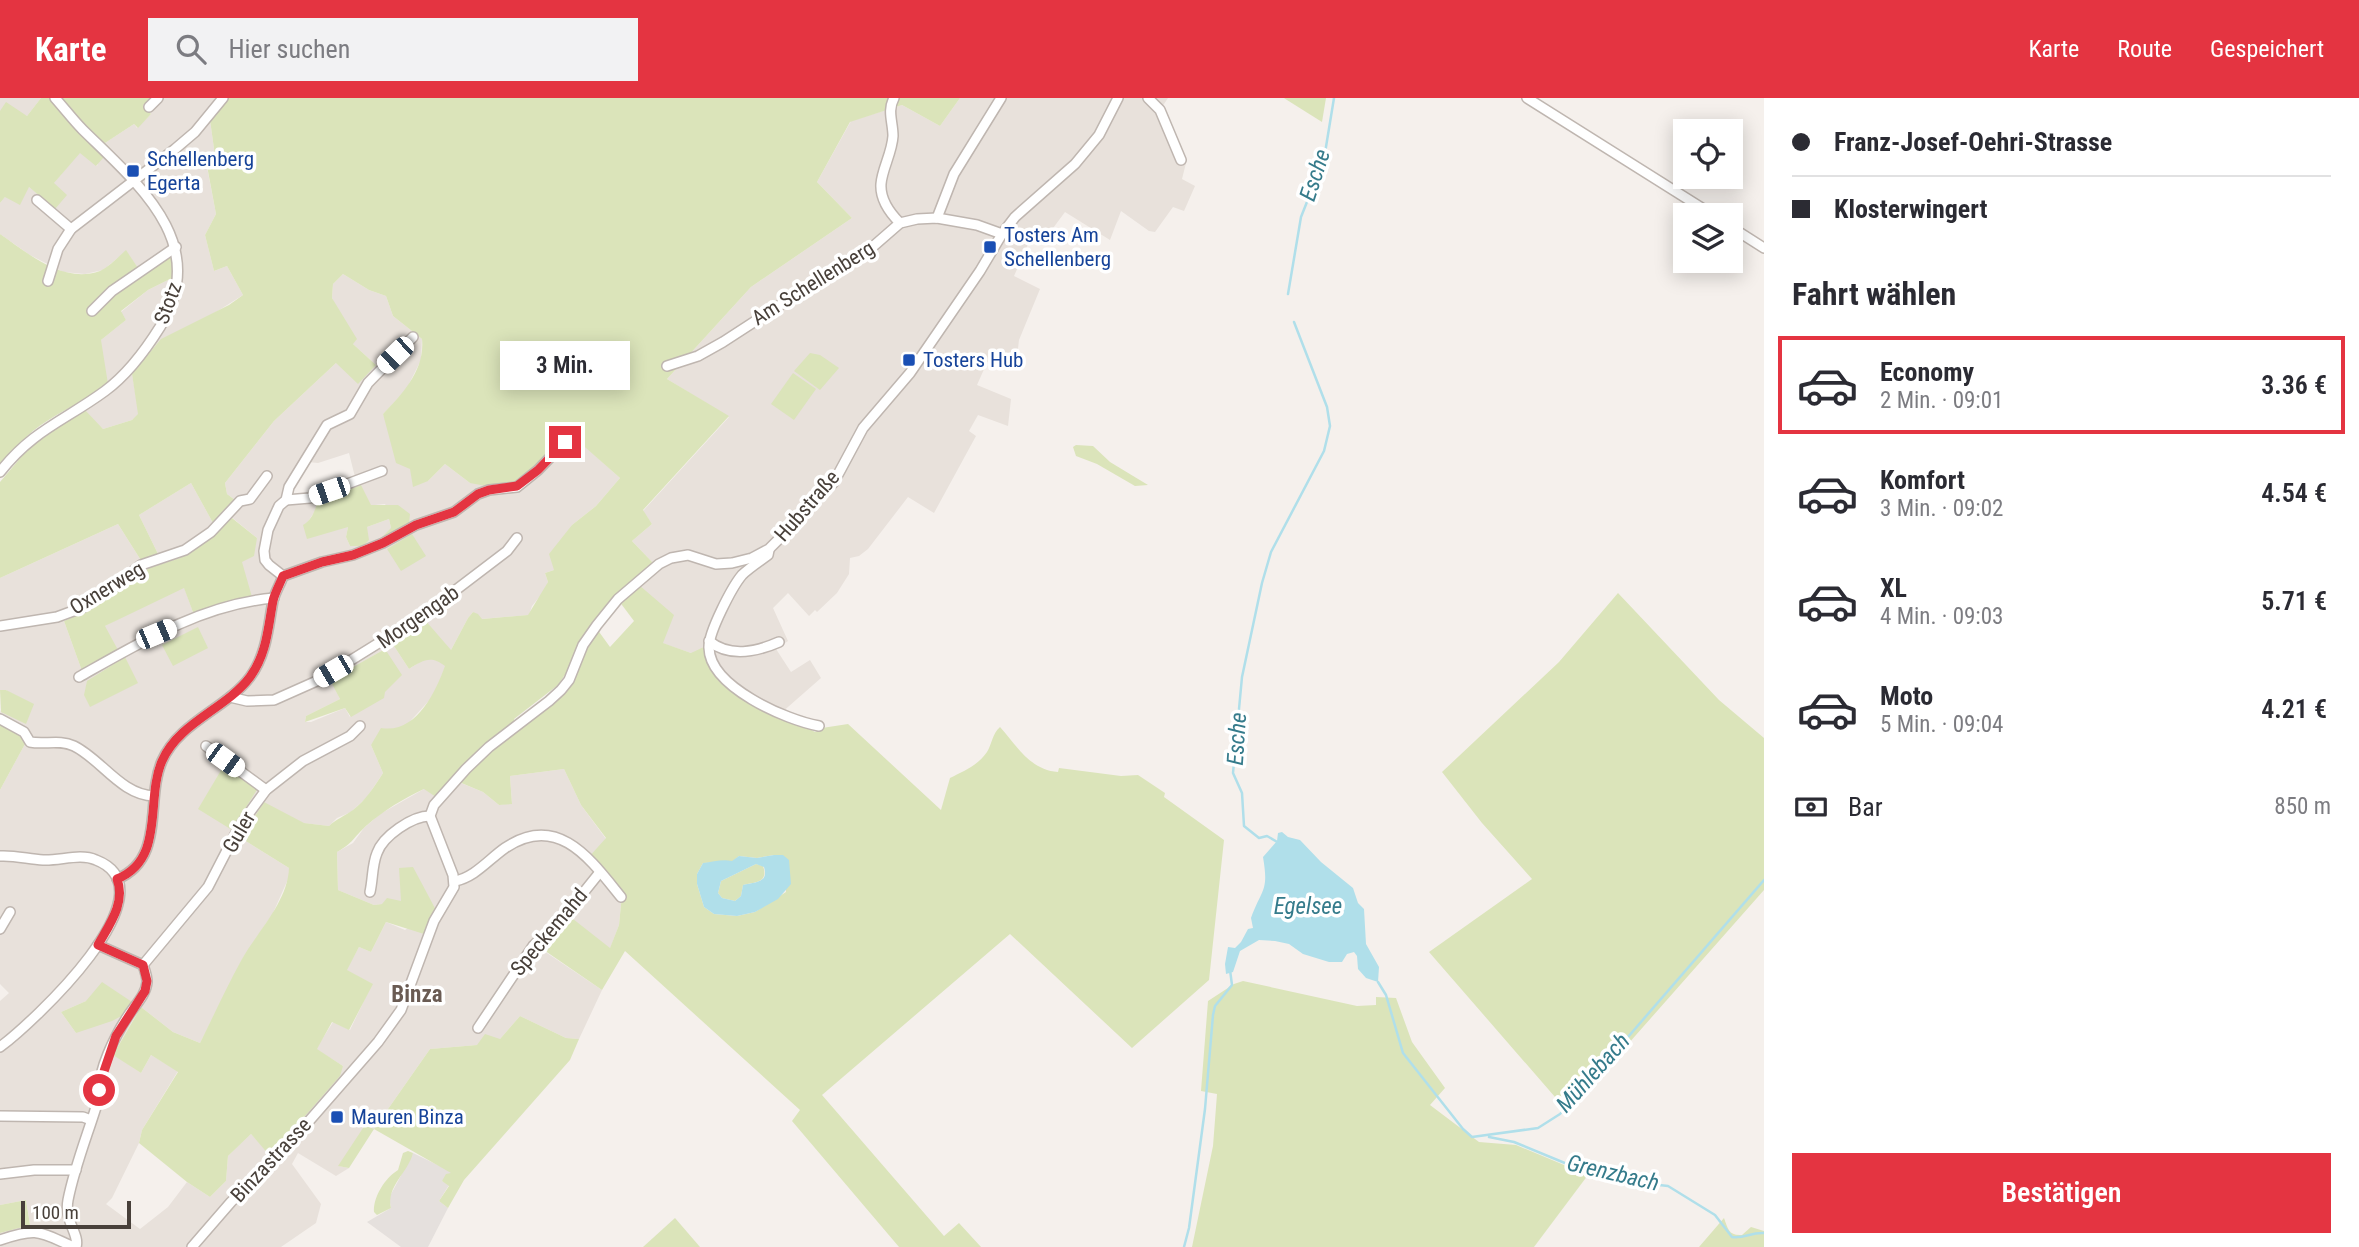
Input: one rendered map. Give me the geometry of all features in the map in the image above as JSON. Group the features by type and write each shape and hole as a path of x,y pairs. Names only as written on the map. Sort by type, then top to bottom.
{"street":[{"name":"Stotz","path":"0,472 22,447 49,425 106,390 144,352 163,323 177,287 179,269 176,247 166,223 134,181 55,98"},
{"path":"63,107 72,98"},
{"path":"149,107 158,98"},
{"path":"48,281 58,250 71,229 195,132 223,98"},
{"path":"894,98 890,118 893,133 890,156 881,184 890,212 900,223 937,218 977,225 1002,234"},
{"path":"937,218 954,174 1001,98"},
{"name":"Hubstraße","path":"430,816 434,805 489,747 561,690 569,680 583,645 612,606 659,565 671,558 688,555 716,565 752,558 769,549 834,482 863,428 910,373 1002,234 1015,217 1075,164 1098,135 1118,98"},
{"path":"1148,98 1160,110 1181,160"},
{"path":"1527,98 1694,203"},
{"path":"37,200 71,229"},
{"name":"Am Schellenberg","path":"667,366 698,356 723,342 811,285 861,257 900,223"},
{"path":"1743,235 1764,248"},
{"path":"92,311 118,286 176,247"},
{"path":"283,576 265,560 264,551 268,530 279,506 286,499 289,487 327,425 350,414 368,383 413,337"},
{"path":"117,879 133,868 145,854 150,839 154,796 162,761 173,743 244,685 258,666 269,630 274,598 283,576 383,543 416,525 454,512 478,494 517,486 538,470 565,442"},
{"path":"286,499 310,498 382,471"},
{"name":"Oxnerweg","path":"0,626 57,617 84,607 141,565 185,550 211,532 240,501 250,499 267,476"},
{"name":"Morgengab","path":"230,697 247,701 275,700 319,680 419,618 507,551 517,538"},
{"path":"769,549 768,555 743,575 714,625 709,642 710,656 715,666 737,689 769,709 818,726"},
{"path":"79,677 156,634 207,613 255,599 274,598"},
{"path":"709,642 719,648 743,652 759,651 779,642"},
{"path":"0,719 24,732 30,742 64,742 73,745 90,756 106,772 146,796 154,796"},
{"name":"Guler","path":"143,965 208,887 239,827 266,790 303,761 350,736 360,726"},
{"path":"206,746 266,790"},
{"path":"370,892 377,853 383,843 413,820 430,816 455,881 470,875 505,848 521,840 540,836 561,839 575,846 621,897"},
{"path":"0,856 42,860 93,858 110,869 117,879 120,891 117,908 98,945 73,978 46,1007 0,1047"},
{"name":"Speckemahd","path":"478,1028 533,946 563,918 600,872"},
{"name":"Binzastrasse","path":"192,1247 231,1202 282,1152 389,1028 404,1003 429,935 442,908 453,893 455,881"},
{"path":"0,929 10,912"},
{"path":"0,1240 24,1232 42,1232 75,1247 78,1238 67,1214 76,1170 100,1094 99,1086 108,1054 145,991 147,981 143,965 98,945"},
{"path":"0,1116 83,1117 91,1120"},
{"path":"0,1174 34,1170 76,1170"}],"shaded area":[{"path":"0,98 41,98 27,116 0,111"},
{"path":"150,98 228,98 210,120 215,156 207,167 216,214 205,235 214,271 227,266 243,295 151,353 132,374 139,415 132,420 103,429 87,415 81,401 90,398 101,340 126,320 121,312 148,290 172,278 142,274 126,251 103,270 85,274 63,272 30,255 0,234 0,203 5,197 29,187 55,208 53,184 80,152 97,166 105,143 134,124 137,128 151,114 142,105"},
{"path":"960,98 1168,98 1160,110 1181,160 1186,163 1182,179 1195,186 1184,211 1173,207 1155,232 1149,231 1121,211 1110,240 1065,212 1045,239 1033,233 1014,276 1040,289 1019,340 1017,357 993,349 977,385 1011,399 1008,426 978,415 969,431 976,436 934,513 908,497 868,549 859,556 850,558 849,574 837,593 817,612 815,610 809,616 788,593 773,608 788,641 776,649 791,672 810,660 821,678 780,714 691,653 662,643 638,584 655,565 632,541 652,524 643,511 729,417 667,379 751,287 852,218 817,182 851,121 902,105 940,126"},
{"path":"343,274 369,290 386,296 393,316 422,339 421,360 406,390 383,414 410,469 428,481 445,464 470,483 522,479 569,432 620,478 596,506 572,525 554,570 545,573 548,582 529,615 481,619 473,612 451,650 392,643 409,669 426,658 437,659 446,665 434,695 405,727 392,730 371,745 383,773 367,797 351,812 337,818 329,826 303,823 264,803 241,838 289,868 289,877 273,913 243,958 200,1043 173,1032 141,1007 113,1054 141,1073 151,1055 178,1071 142,1130 139,1143 112,1198 106,1204 140,1229 168,1207 187,1182 210,1197 226,1181 228,1156 237,1147 251,1134 271,1156 343,1066 316,1049 333,1022 350,1030 372,984 346,970 359,947 371,952 386,922 405,930 436,910 427,895 402,902 374,905 338,890 337,852 353,843 364,828 380,814 424,789 456,781 483,792 499,805 512,803 510,776 564,769 581,805 606,839 622,894 619,925 610,949 538,947 602,990 579,1039 566,1038 520,1016 500,1039 477,1045 430,1049 374,1129 339,1166 349,1168 336,1176 298,1153 292,1164 321,1204 316,1223 281,1247 0,1247 0,1233 30,1224 26,1200 0,1205 0,1001 9,993 0,984 0,790 25,744 0,724 0,710 1,713 7,690 0,690 0,578 118,524 142,562 102,591 63,612 82,671 105,626 164,595 184,587 194,615 242,561 257,538 224,511 235,500 227,494 225,483 274,421 336,363 376,365 353,344 332,298 333,284","holes":["349,453 355,477 306,497 290,495 308,462 318,463","385,504 401,529 391,528 389,519 367,527 363,546 350,546 346,537 348,527 307,523 315,511","385,649 350,717 345,708 305,722 306,716 340,699 331,680","86,1001 76,1033 61,1012"]},
{"path":"191,483 213,523 191,541 159,556 139,515"},
{"path":"413,1153 454,1173 442,1181 449,1185 439,1201 448,1208 428,1247 401,1247 367,1222 391,1208 389,1198"}],"green space":[{"path":"41,98 150,98 143,105 151,114 138,128 134,124 105,143 111,149 96,166 80,153 54,183 67,195 55,209 29,187 20,205 5,197 0,203 0,111 6,102 27,116"},
{"path":"228,98 960,98 940,126 902,105 850,122 817,182 852,218 751,287 667,379 729,416 643,510 652,524 632,541 655,565 617,598 558,685 514,719 516,725 439,799 424,789 380,815 337,852 338,890 374,905 382,904 387,898 401,901 399,868 413,867 436,910 424,934 386,922 371,952 359,947 347,970 373,984 349,1030 332,1022 317,1049 343,1066 340,1076 270,1156 251,1134 228,1156 226,1181 210,1197 139,1143 142,1130 178,1072 151,1055 141,1073 113,1055 141,1007 173,1032 200,1043 242,959 278,904 287,880 289,868 241,838 264,802 304,823 329,826 358,806 383,773 371,745 381,728 404,725 414,718 430,699 445,666 427,660 409,669 392,643 425,620 451,650 473,612 482,619 528,615 548,582 545,573 554,570 549,554 572,525 596,506 620,478 569,433 522,479 510,486 491,487 470,483 445,464 428,481 413,487 410,469 396,463 383,414 405,389 416,371 422,339 393,316 386,296 369,290 343,274 333,284 332,298 357,339 353,344 376,365 358,384 336,363 274,421 225,483 227,494 235,500 213,523 191,483 139,515 159,556 142,562 118,524 0,578 0,482 33,443 85,410 103,429 132,420 138,414 132,374 161,339 229,305 243,295 227,266 214,271 205,235 216,214 207,166 215,156 210,120"},
{"path":"1284,98 1326,98 1322,122 1287,100"},
{"path":"0,234 47,265 73,274 100,271 126,250 142,274 169,256 173,261 172,278 148,290 121,311 126,320 101,340 108,384 33,431 0,467"},
{"path":"810,353 820,355 839,368 820,390 794,371"},
{"path":"793,373 816,389 794,420 771,404"},
{"path":"1093,446 1110,462 1148,485 1135,486 1097,464 1076,456 1073,447"},
{"path":"361,485 371,505 398,505 410,514 409,523 388,537 382,537 391,528 389,519 367,527 369,540 363,546 350,546 346,537 348,527 307,539 303,525 311,518 318,501"},
{"path":"232,518 257,538 254,556 242,562 252,597 194,615 184,588 105,626 118,650 82,671 64,621 85,612 149,568 180,558 201,545"},
{"path":"412,534 426,556 401,571 387,549"},
{"path":"639,585 674,615 663,643 691,653 706,646 725,680 815,732 822,728 848,724 941,810 950,778 970,768 983,757 1000,727 1025,756 1048,770 1058,772 1059,768 1121,776 1138,775 1224,840 1209,980 1132,1048 1010,934 822,1095 944,1236 959,1223 981,1247 899,1247 792,1121 800,1110 625,951 602,990 538,946 568,915 610,948 619,925 622,894 588,858 606,838 581,805 564,769 510,776 512,804 499,805 483,792 459,782 467,770 561,691 597,629 610,647 634,621 619,601","holes":["783,855 786,892 755,912 737,916 714,914 704,907 697,884 697,874 703,863 732,862 739,856 757,858"]},
{"path":"1618,593 1719,700 1764,738 1764,890 1568,1112 1429,952 1532,879 1482,823 1442,772 1559,662"},
{"path":"198,627 208,648 173,666 162,645"},
{"path":"385,649 402,675 385,692 384,698 351,717 345,708 305,722 306,716 340,699 330,680"},
{"path":"125,657 138,683 90,707 84,695 87,681"},
{"path":"0,690 6,690 34,704 26,724 1,712"},
{"path":"0,724 18,732 25,744 0,790"},
{"path":"223,767 258,788 232,830 198,809"},
{"path":"756,864 763,866 762,879 743,885 741,896 735,901 722,898 718,893 721,881"},
{"path":"1243,981 1357,1006 1376,1005 1376,997 1396,998 1412,1042 1445,1088 1430,1105 1479,1142 1516,1145 1588,1175 1534,1247 1192,1247 1213,1146 1217,1094 1201,1091 1208,1001"},
{"path":"102,982 132,1002 127,1013 76,1033 61,1012 86,1001"},
{"path":"520,1016 566,1038 579,1039 570,1060 464,1180 448,1208 439,1201 449,1186 442,1181 446,1174 451,1173 374,1129 430,1049 477,1045 485,1034 500,1039"},
{"path":"365,1125 374,1129 349,1168 338,1166"},
{"path":"403,1153 413,1153 394,1186 391,1208 377,1215 374,1206 378,1194 398,1170"},
{"path":"26,1200 30,1225 0,1233 0,1205"},
{"path":"675,1218 700,1247 643,1247"},
{"path":"1724,1218 1734,1234 1742,1235 1751,1227 1764,1231 1764,1247 1699,1247"}],"water":[{"name":"Egelsee","path":"1282,832 1288,837 1300,840 1321,862 1353,888 1358,903 1364,909 1366,944 1379,967 1378,982 1366,978 1358,969 1354,952 1347,954 1342,962 1329,962 1303,954 1289,944 1259,940 1240,951 1233,972 1226,974 1228,947 1235,948 1248,929 1253,928 1251,918 1265,884 1263,857 1277,841 1278,833"},
{"path":"783,855 789,860 791,884 778,899 755,912 737,916 714,914 704,907 697,884 697,874 703,863 732,861 739,856 757,858","holes":["756,864 764,867 763,879 743,885 741,896 735,901 722,898 718,893 721,881"]}],"waterway":[{"name":"Esche","path":"1288,294 1301,217 1324,159 1334,98"},
{"name":"Esche","path":"1279,843 1267,836 1259,838 1244,826 1242,793 1233,773 1242,677 1262,583 1271,552 1324,451 1330,426 1327,407 1294,322"},
{"name":"Mühlebach","path":"1378,982 1386,995 1403,1053 1463,1129 1472,1137 1538,1128 1560,1114 1576,1097 1764,880"},
{"name":"Esche","path":"1184,1247 1205,1109 1213,1015 1215,1006 1232,985 1230,970"},
{"name":"Grenzbach","path":"1489,1137 1514,1142 1572,1166 1632,1182 1668,1186 1715,1215 1732,1237 1764,1233"}],"place":[{"name":"Schellenberg Egerta","path":"133,171"},
{"name":"Tosters Am Schellenberg","path":"990,247"},
{"name":"Tosters Hub","path":"909,360"},
{"name":"Mauren Binza","path":"337,1117"}],"district":[{"name":"Binza","path":"417,994"}],"route":[{"path":"99,1090 108,1054 127,1017 145,991 147,981 143,965 98,945 117,908 120,891 117,879 133,868 145,854 150,839 157,780 165,755 187,730 244,685 258,666 269,630 274,598 283,576 383,543 416,525 463,508 478,494 517,486 538,470 565,442"}]}
